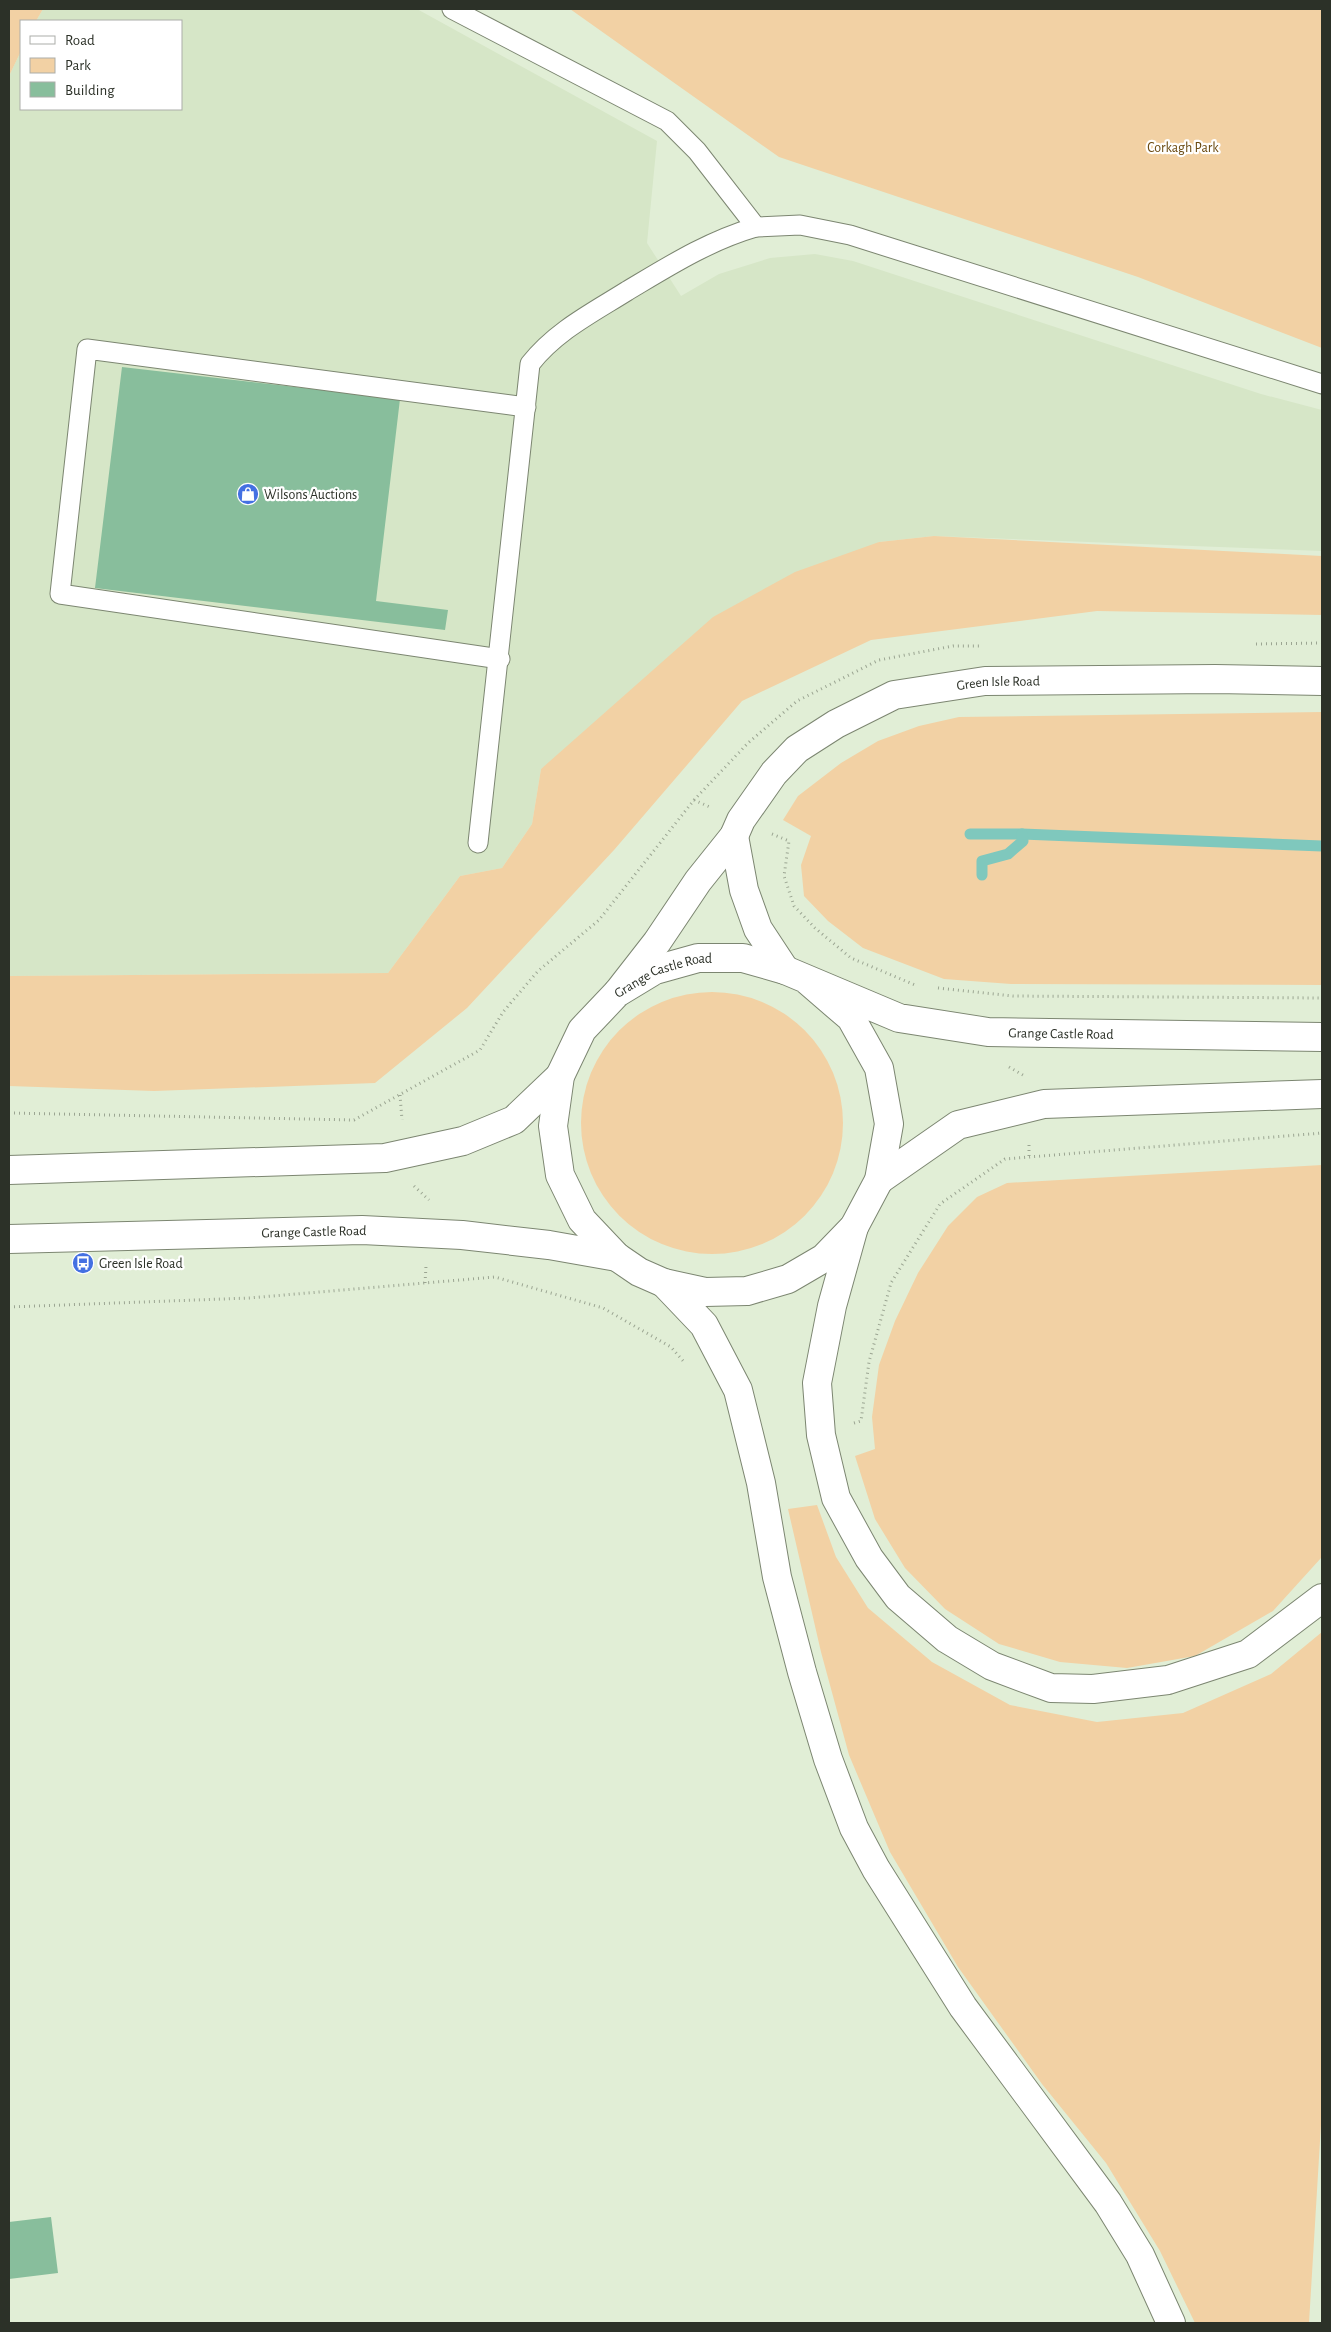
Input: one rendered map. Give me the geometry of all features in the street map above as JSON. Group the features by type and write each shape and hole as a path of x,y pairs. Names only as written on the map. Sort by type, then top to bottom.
{"main road":[{"name":"Green Isle Road","path":"617,993 657,942 698,881 734,836 741,820 774,773 797,749 836,724 894,695 985,681 1214,679 1322,681"},
{"path":"734,836 744,890 758,929 797,975"},
{"name":"Grange Castle Road","path":"797,975 851,1018 879,1068 889,1124 880,1180 854,1227 824,1258 788,1279 747,1291 705,1292 664,1283 639,1272 617,1257 582,1220 560,1175 553,1126 560,1076 582,1030 617,993 655,970 698,958 743,958 797,975 899,1018 988,1032 1322,1037"},
{"name":"Grange Castle Road","path":"9,1170 375,1158 405,1153 462,1142 514,1120 560,1076"},
{"name":"Grange Castle Road","path":"880,1180 958,1125 1044,1104 1322,1094"},
{"path":"854,1227 832,1306 817,1383 821,1435 836,1498 869,1558 898,1597 947,1639 992,1666 1051,1688 1093,1689 1168,1680 1248,1654 1322,1598"},
{"name":"Grange Castle Road","path":"9,1239 362,1230 427,1233 540,1244 617,1257"},
{"path":"664,1283 704,1325 738,1390 761,1483 777,1577 828,1759 854,1828 876,1869 963,2007 1108,2203 1140,2255 1170,2323"}],"lane":[{"path":"452,9 667,121 697,151 756,227"},
{"path":"478,842 500,659 530,364 544,346 567,328 696,249 727,235 756,227 800,224 850,235 1322,384"},
{"path":"500,659 60,594 61,584 87,349 526,407"}],"path":[{"path":"1255,644 1322,643"},
{"path":"9,1113 354,1120 480,1050 503,1012 538,971 599,920 694,800 748,743 797,701 879,660 953,646 982,646"},
{"path":"789,841 784,876 794,906 815,928 851,958 918,986"},
{"path":"937,988 1013,996 1322,998"},
{"path":"400,1095 408,1181 429,1199 425,1283"},
{"path":"861,1421 869,1362 891,1283 940,1204 1005,1159 1322,1133"},
{"path":"9,1307 249,1298 495,1277 603,1308 670,1347 689,1368"}],"shaded area":[{"path":"43,9 417,9 657,141 647,243 681,296 719,274 770,258 815,254 853,261 1261,394 1322,410 1322,551 934,536 879,542 541,769 532,824 502,868 460,876 388,973 9,976 9,76 20,53 20,110 182,110 182,20 37,20"}],"green space":[{"path":"9,9 43,9 37,20 20,20 20,53 9,76"},
{"name":"Corkagh Park","path":"570,9 1322,9 1322,348 1138,277 779,157"},
{"path":"934,536 1322,556 1322,615 1097,611 871,640 742,701 614,850 467,1008 375,1083 154,1091 9,1086 9,976 388,973 460,876 502,868 532,824 541,769 713,617 795,572 879,542"},
{"path":"1322,712 1322,985 1011,984 944,979 863,948 828,921 804,896 801,865 811,836 783,820 798,796 841,763 878,741 919,726 959,717"},
{"path":"712,992 738,995 762,1002 785,1014 805,1030 821,1050 833,1073 840,1097 843,1123 840,1149 833,1173 821,1196 805,1216 785,1232 762,1244 738,1251 712,1254 686,1251 662,1244 639,1232 619,1216 603,1196 591,1173 584,1149 581,1123 584,1097 591,1073 603,1050 619,1030 639,1014 662,1002 686,995"},
{"path":"1322,1165 1321,1558 1273,1611 1195,1656 1127,1668 1060,1662 999,1644 945,1609 905,1568 875,1519 855,1456 875,1449 872,1417 879,1365 895,1321 918,1273 948,1226 977,1197 1007,1183"},
{"path":"817,1505 836,1557 868,1608 932,1662 1010,1705 1097,1722 1183,1713 1271,1674 1322,1632 1322,2108 1309,2323 1195,2323 1160,2251 1106,2163 1042,2084 958,1967 890,1852 849,1755 821,1652 788,1509"}],"building":[{"name":"Wilsons Auctions","path":"122,367 400,399 376,601 448,610 445,630 95,588"},
{"path":"51,2217 58,2273 9,2279 9,2222"}],"waterway":[{"path":"970,834 1022,834 1322,846"},
{"path":"982,875 982,861 1008,854 1023,841 1022,834"}],"place":[{"name":"Wilsons Auctions","path":"248,494"},
{"name":"Green Isle Road","path":"83,1263"}]}
